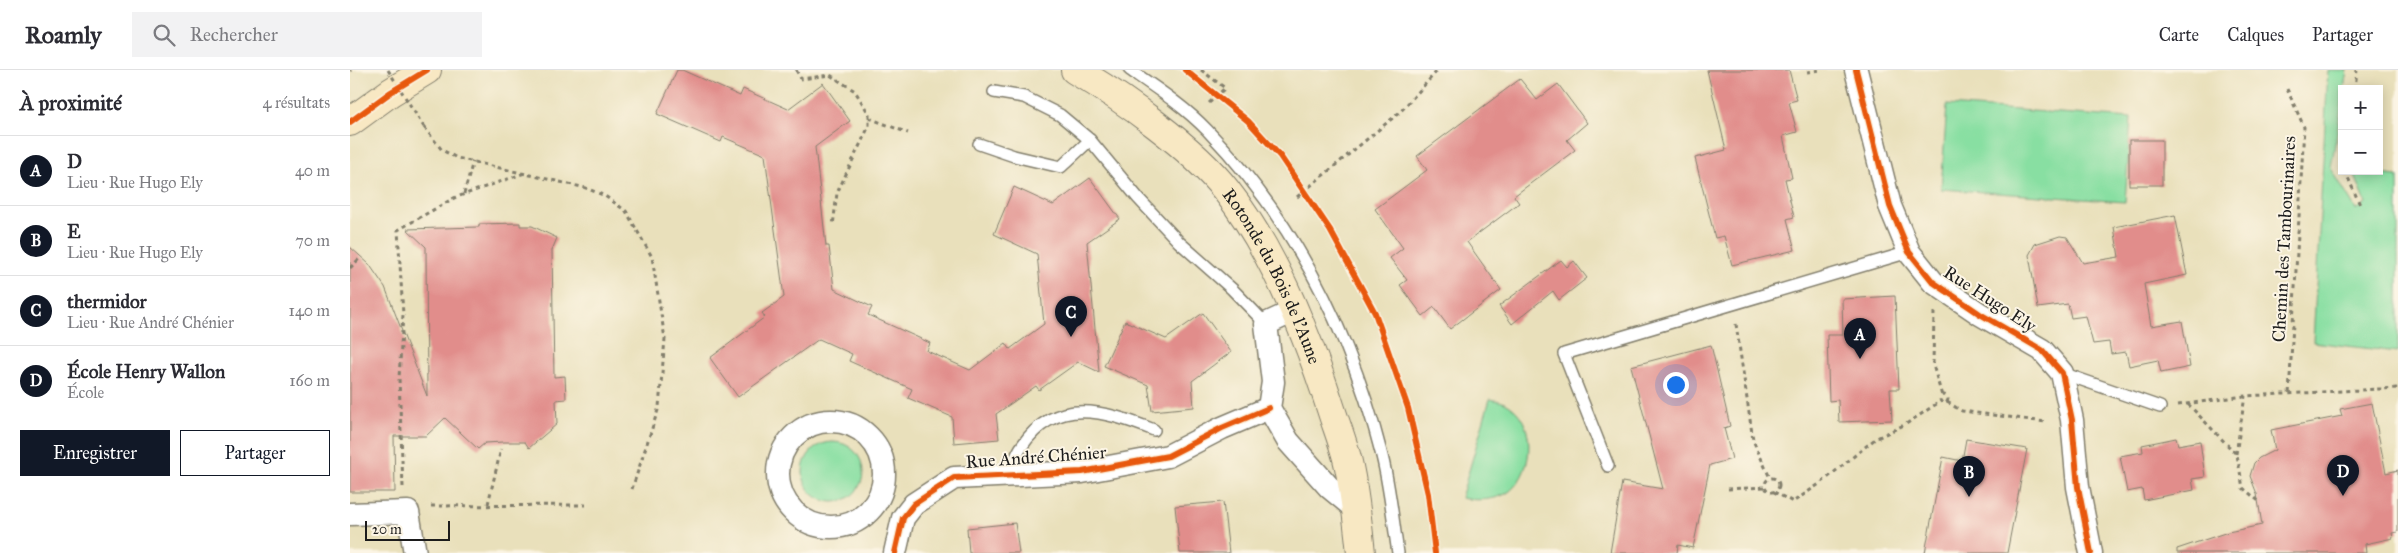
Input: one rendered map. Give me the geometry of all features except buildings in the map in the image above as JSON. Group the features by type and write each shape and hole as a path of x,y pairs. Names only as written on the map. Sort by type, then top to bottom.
{"main road":[{"path":"350,122 391,92 427,70"},
{"name":"Rotonde du Bois de l'Aune","path":"1075,70 1164,132 1210,172 1226,190 1263,250 1294,311 1336,424 1348,464 1357,510 1361,553"}],"street":[{"name":"Rue Hugo Ely","path":"1856,70 1890,206 1908,252 1934,282 1980,314 2042,350 2062,373 2072,420 2078,487 2091,553"},
{"path":"1294,311 1266,324 1273,382 1269,408 1288,441 1329,487 1357,510"},
{"name":"Rue André Chénier","path":"895,553 904,518 914,504 954,478 1082,472 1168,456 1222,428 1269,408"},
{"path":"828,421 846,423 863,432 876,445 882,462 883,480 878,498 867,513 851,523 833,526 815,524 798,516 786,502 779,485 778,467 783,449 795,434 810,425 828,421"},
{"path":"878,498 904,518"},
{"path":"350,514 408,512 414,553"}],"lane":[{"name":"Rotonde du Bois de l'Aune","path":"1130,70 1160,90 1206,129 1256,184 1308,264 1335,320 1366,405 1382,456 1398,553"},
{"path":"994,92 1024,97 1060,115 1090,140 1138,198 1179,242 1232,289 1266,324"},
{"path":"978,144 1014,156 1061,167 1090,140"},
{"path":"1608,466 1564,354 1908,252"},
{"path":"2062,373 2160,407"},
{"path":"1009,475 1021,447 1041,423 1071,411 1116,416 1154,430"}],"path":[{"path":"388,70 424,127 442,150 457,158 586,188 605,196 626,211 652,257 665,339 658,407 632,489"},
{"path":"386,79 402,70"},
{"path":"796,70 801,79 830,75 855,91 869,114 869,126 837,193 832,226"},
{"path":"1201,70 1224,88 1209,103"},
{"path":"1296,197 1400,112 1438,70"},
{"path":"1807,72 1820,70"},
{"path":"2355,85 2357,70"},
{"path":"1211,90 1224,100"},
{"path":"869,118 908,133"},
{"path":"464,194 473,161"},
{"path":"402,496 400,404 403,315 398,230 464,194 525,173"},
{"path":"2347,175 2361,207"},
{"path":"1300,183 1310,198"},
{"path":"350,268 361,257"},
{"path":"1934,282 1933,365 1942,396 1941,401"},
{"path":"1732,304 1753,440 1770,478"},
{"path":"2160,407 2245,396 2398,388"},
{"path":"1942,396 1948,396 1947,402"},
{"path":"2245,396 2236,454 2243,488 2261,503"},
{"path":"1774,492 1779,488 1780,483 1776,478 1770,478 1765,482 1765,487 1769,492 1774,492 1792,502 1820,483 1875,439 1906,424 1941,401 1962,410 2053,423 2072,420"},
{"path":"2188,404 2236,454"},
{"path":"501,449 488,504 586,505"},
{"path":"401,459 403,488"},
{"path":"1728,489 1765,487"}],"green space":[{"path":"2328,70 2347,70 2345,85 2338,85 2338,126 2331,168 2356,210 2366,203 2355,175 2398,176 2398,352 2313,342"},
{"path":"1947,105 2131,118 2125,202 1941,189"},
{"path":"1490,399 1505,403 1523,421 1529,445 1528,458 1518,482 1505,494 1486,499 1473,500 1461,498"},
{"path":"833,442 849,447 854,451 858,456 863,472 858,488 854,493 849,497 833,502 817,497 812,493 808,488 803,472 808,456 812,451 817,447"}],"cycle path":[{"path":"350,122 391,92 427,70"},
{"path":"1185,70 1248,121 1280,156 1330,230 1375,313 1408,408 1428,494 1435,553"},
{"path":"1856,70 1890,206 1909,252 1933,282 1980,314 2042,350 2062,373 2072,420 2078,487 2091,553"},
{"path":"895,553 903,518 914,504 954,478 1082,472 1168,456 1222,428 1269,408"}],"place":[{"name":"thermidor","path":"1071,337"},
{"name":"D","path":"1860,359"},
{"name":"École Henry Wallon","path":"2343,496"},
{"name":"E","path":"1969,497"}]}
